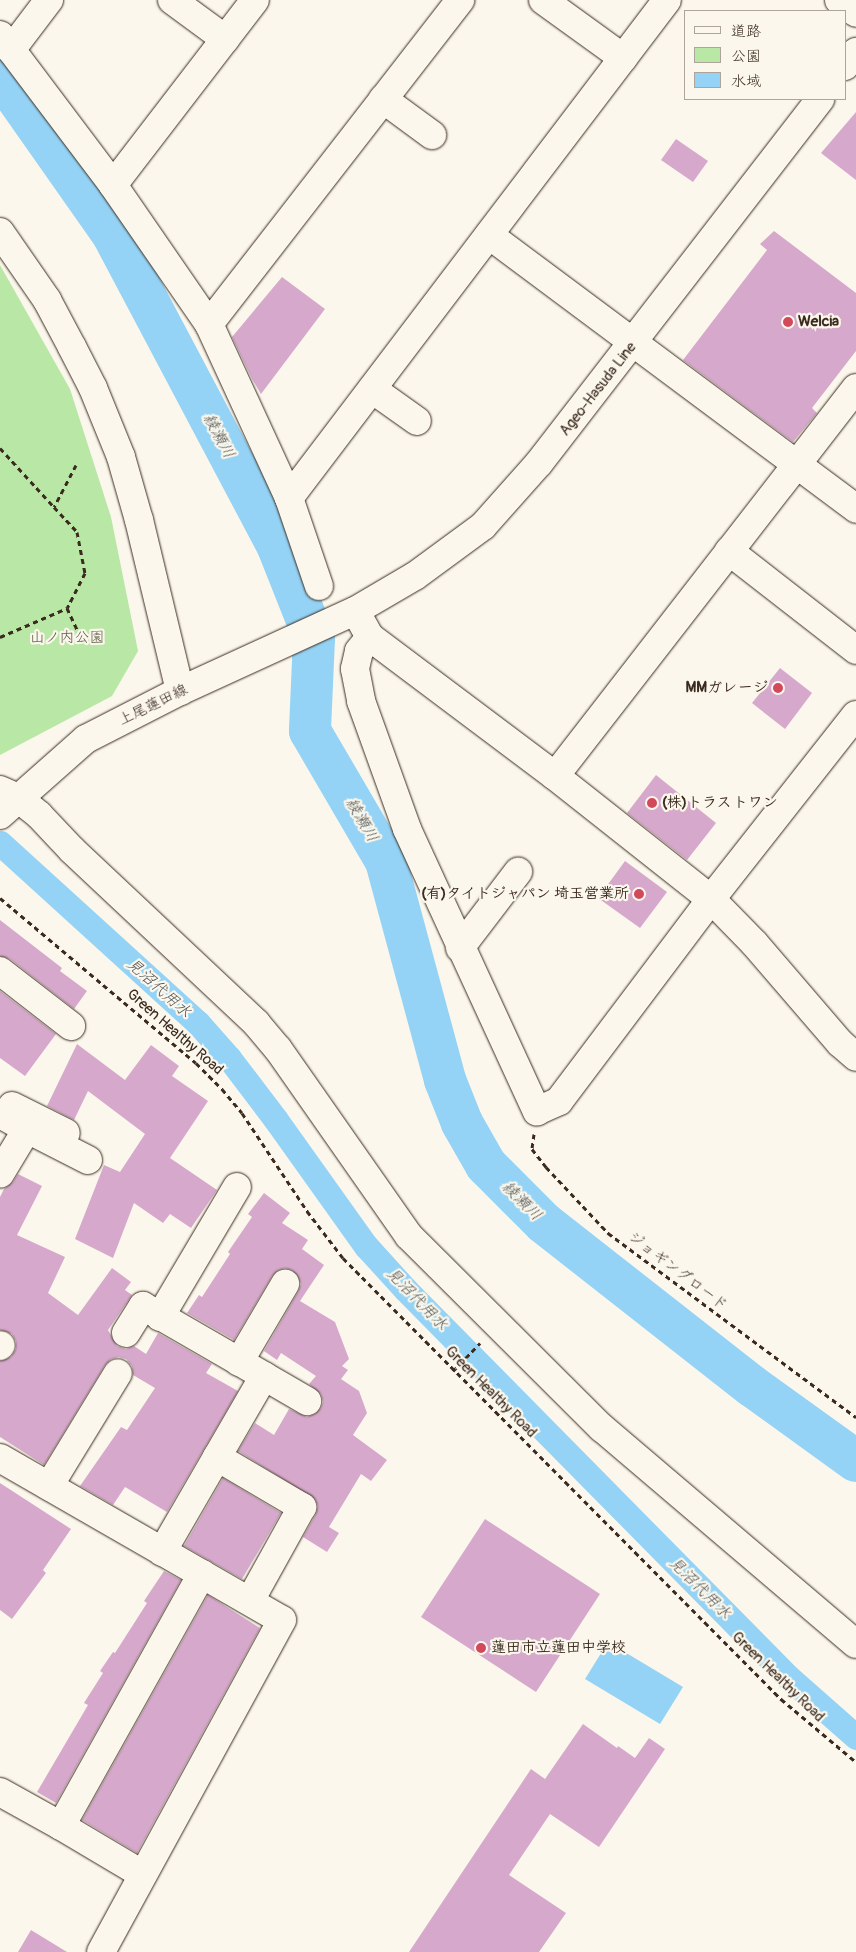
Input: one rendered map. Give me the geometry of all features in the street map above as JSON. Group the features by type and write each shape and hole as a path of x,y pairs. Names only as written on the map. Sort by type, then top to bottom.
{"street":[{"path":"49,0 5,42 113,185 209,324 289,498 319,586"},
{"path":"172,0 225,39"},
{"path":"113,185 255,0"},
{"path":"209,324 460,0"},
{"path":"543,0 623,58"},
{"path":"289,498 667,0"},
{"path":"839,0 856,13"},
{"path":"846,65 856,52"},
{"path":"383,99 432,135"},
{"name":"Ageo-Hasuda Line","path":"326,626 415,576 483,526 539,464 819,100"},
{"path":"0,232 47,300 94,388 121,457 140,520 180,691"},
{"path":"489,235 856,509"},
{"path":"555,776 856,388"},
{"path":"372,389 417,421"},
{"path":"729,551 856,650"},
{"path":"355,611 370,637 555,776 712,899 754,943 840,1043 856,1057"},
{"name":"上尾蓮田線","path":"6,803 86,739 180,691 227,672 326,626"},
{"path":"370,637 359,651 356,668 361,701 407,829 460,948 537,1111 559,1101 712,899 856,715"},
{"path":"6,803 39,815 72,850 256,1023 278,1049 409,1236 602,1428 856,1644"},
{"path":"460,948 518,872"},
{"path":"0,971 71,1026"},
{"path":"0,1099 66,1133"},
{"path":"0,1114 88,1160"},
{"path":"0,1174 26,1129"},
{"path":"160,1317 237,1187"},
{"path":"239,1362 285,1284"},
{"path":"126,1333 143,1306 307,1402"},
{"path":"49,1486 118,1373"},
{"path":"162,1552 264,1376"},
{"path":"217,1457 302,1507 250,1601"},
{"path":"0,1458 282,1620 101,1952"},
{"path":"60,1826 202,1574"},
{"path":"0,1792 142,1874"}],"path":[{"path":"0,448 77,532 86,572 67,608 0,637"},
{"path":"54,507 76,465"},
{"path":"67,608 82,640"},
{"name":"Green Healthy Road","path":"0,898 196,1063 222,1089 242,1113 307,1211 343,1258 781,1699 856,1762"},
{"name":"ジョギングロード","path":"537,1111 532,1149 546,1167 608,1233 856,1417"},
{"path":"454,1370 481,1341"}],"green space":[{"name":"山ノ内公園","path":"0,265 70,389 111,517 138,651 112,696 0,755"}],"water":[{"path":"608,1642 683,1687 660,1724 585,1679"}],"building":[{"path":"856,112 856,180 821,153"},
{"path":"676,139 708,161 693,182 661,160"},
{"path":"774,231 856,293 856,351 812,408 817,413 793,442 683,360 767,250 760,244"},
{"path":"282,277 325,309 261,394 232,337"},
{"path":"780,668 812,693 785,729 752,703"},
{"path":"656,775 716,823 687,860 627,813"},
{"path":"625,861 667,892 640,928 598,898"},
{"path":"0,920 62,968 60,971 87,991 74,1009 10,959 0,956"},
{"path":"0,991 56,1034 25,1076 0,1058"},
{"path":"77,1044 125,1080 151,1045 179,1066 172,1076 208,1101 170,1158 217,1190 191,1228 170,1214 163,1223 134,1203 113,1258 75,1239 104,1165 120,1172 145,1134 88,1091 74,1120 47,1106"},
{"path":"18,1174 42,1186 17,1235 65,1257 48,1293 78,1315 112,1268 131,1282 125,1290 132,1295 108,1330 117,1346 126,1349 134,1346 146,1354 158,1333 212,1364 206,1373 238,1391 167,1512 125,1487 113,1505 80,1486 121,1427 127,1430 155,1388 133,1375 132,1366 126,1359 119,1357 111,1359 105,1365 44,1465 0,1437 0,1361 11,1357 16,1349 16,1341 12,1334 0,1330 0,1197 4,1189 13,1182"},
{"path":"264,1193 290,1213 282,1223 308,1240 302,1249 324,1265 300,1301 335,1322 349,1359 342,1366 348,1370 341,1379 359,1391 367,1413 353,1435 387,1460 371,1481 361,1474 329,1527 339,1533 327,1552 303,1537 316,1514 318,1506 315,1499 238,1451 255,1423 274,1435 289,1409 307,1417 315,1414 321,1408 323,1402 321,1394 309,1384 316,1376 281,1353 277,1360 264,1351 298,1292 301,1284 298,1276 292,1270 285,1268 278,1270 272,1276 234,1340 187,1313 199,1295 202,1297 230,1254 228,1252 252,1217 248,1214"},
{"path":"223,1478 281,1513 242,1579 184,1546"},
{"path":"0,1483 71,1529 43,1570 46,1573 12,1619 0,1610"},
{"path":"485,1519 600,1594 536,1692 421,1617"},
{"path":"164,1571 181,1580 56,1803 37,1792 88,1705 84,1703 103,1673 100,1671 113,1652 115,1653 147,1603 144,1601"},
{"path":"208,1595 260,1628 137,1853 82,1820"},
{"path":"583,1724 635,1758 649,1738 665,1749 599,1847 550,1814 509,1875 566,1913 539,1952 409,1952 531,1769 545,1779"},
{"path":"31,1930 67,1952 18,1952"}],"waterway":[{"name":"綾瀬川","path":"0,74 113,235 278,547 314,638 310,731 386,861 445,1080 462,1123 486,1165 544,1223 752,1386 856,1461"},
{"name":"見沼代用水","path":"0,843 198,1023 229,1058 276,1120 366,1246 405,1289 788,1677 856,1737"}],"place":[{"name":"Welcia","path":"788,322"},
{"name":"MMガレージ","path":"778,688"},
{"name":"(株)トラストワン","path":"652,803"},
{"name":"(有)タイトジャパン 埼玉営業所","path":"639,894"},
{"name":"蓮田市立蓮田中学校","path":"481,1648"}]}
